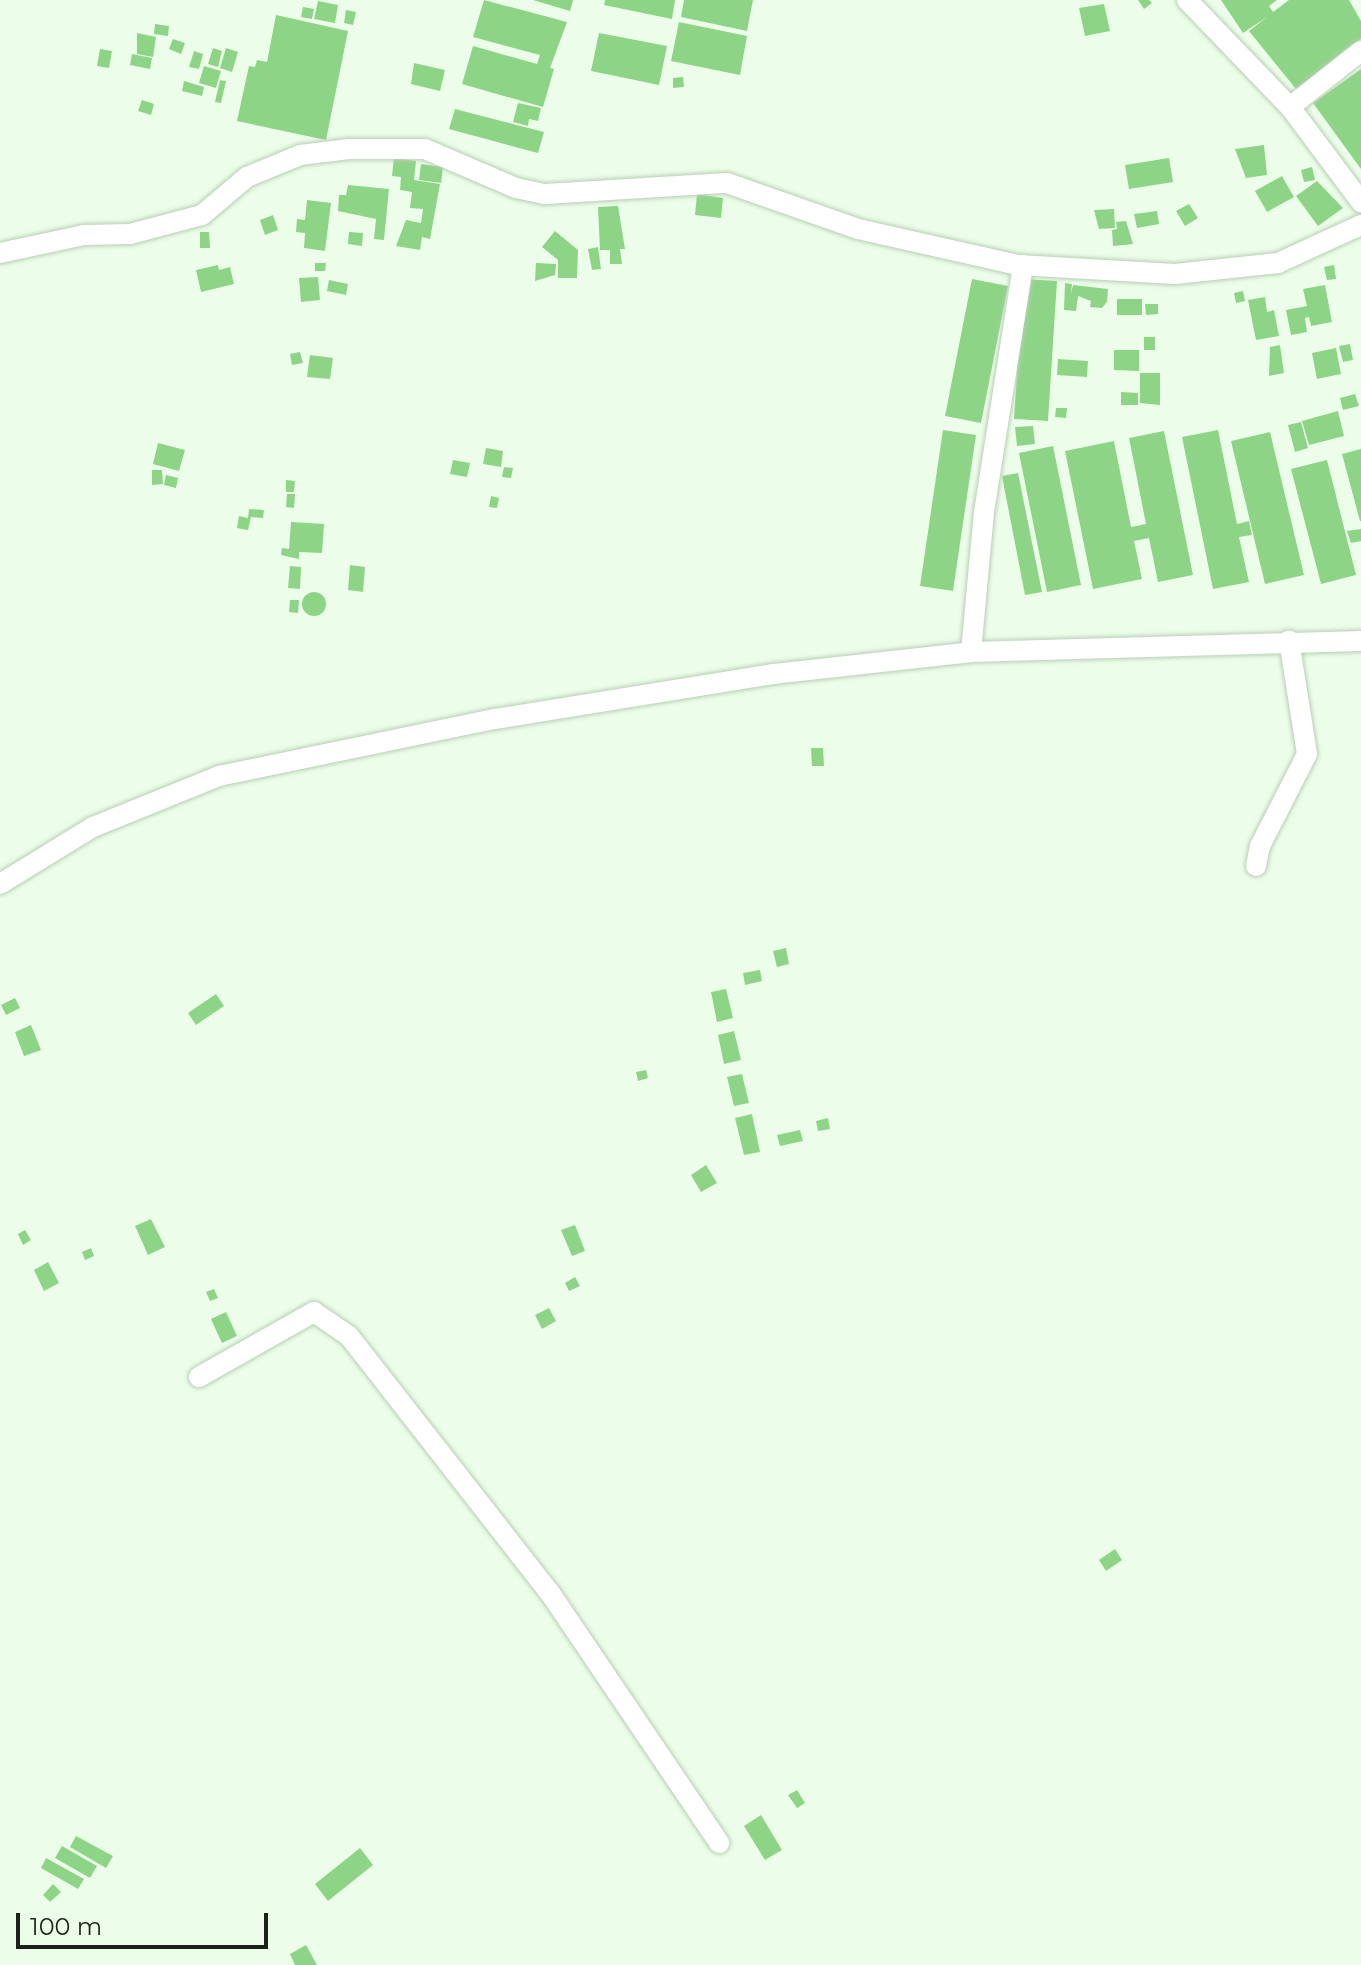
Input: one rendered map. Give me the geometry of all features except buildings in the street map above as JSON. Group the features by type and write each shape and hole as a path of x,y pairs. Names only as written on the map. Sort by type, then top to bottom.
{"street":[{"path":"1187,0 1290,107 1361,202"},
{"path":"1290,107 1361,51"},
{"path":"1,245 84,235 130,234 202,215 247,177 300,155 349,149 425,149 516,188 545,194 727,183 858,229 946,252 1023,265 1175,274 1278,263 1361,225"},
{"path":"971,652 984,512 1023,265"},
{"path":"1256,866 1260,846 1307,754 1289,640"},
{"path":"0,884 93,827 219,776 511,716 773,674 971,652 1289,640 1361,641"},
{"path":"199,1377 314,1312 349,1336 550,1593 719,1843"}]}
